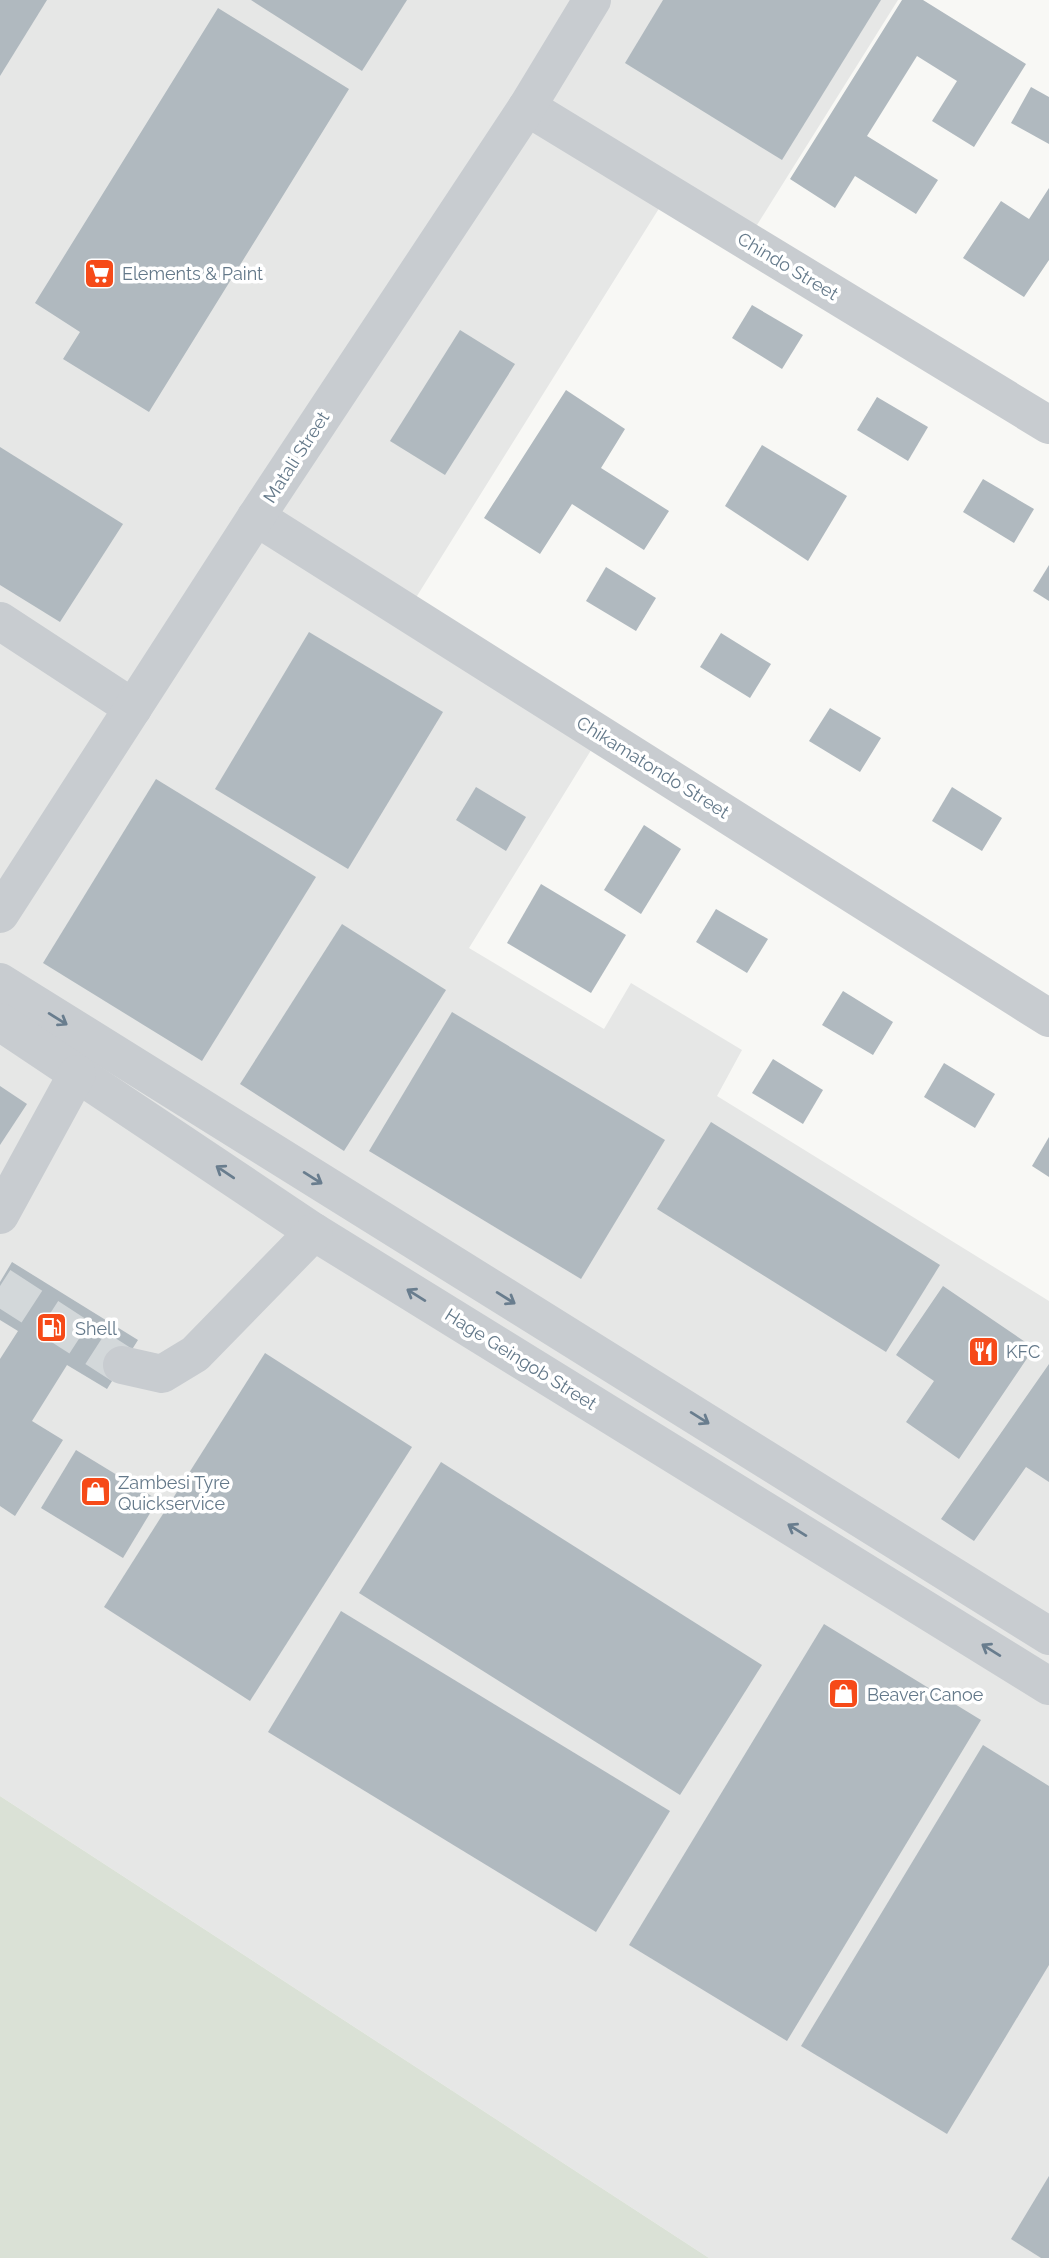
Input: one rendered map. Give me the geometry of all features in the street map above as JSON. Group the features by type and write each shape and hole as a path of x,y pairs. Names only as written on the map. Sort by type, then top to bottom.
{"street":[{"name":"Matali Street","path":"0,914 256,517 527,107 592,0"},
{"name":"Chindo Street","path":"527,107 1049,425"},
{"name":"Chikamatondo Street","path":"256,517 1049,1018"},
{"path":"0,621 133,708"},
{"path":"0,982 1049,1636"},
{"name":"Hage Geingob Street","path":"0,1023 314,1231 1049,1686"},
{"path":"0,1215 77,1074"},
{"path":"122,1365 162,1374 195,1354 314,1231"}],"shaded area":[{"path":"0,0 898,0 747,241 668,194 407,612 601,734 469,948 604,1029 631,983 742,1050 717,1096 1049,1301 1049,2258 709,2258 0,1796"},
{"path":"0,1796 709,2258 0,2258"}],"building":[{"path":"0,0 47,0 0,76"},
{"path":"251,0 407,0 362,71"},
{"path":"663,0 881,0 782,160 625,63"},
{"path":"902,0 923,0 1026,64 974,147 932,121 957,81 917,56 867,136 938,180 916,214 855,176 835,208 790,179"},
{"path":"218,8 349,89 149,412 63,359 80,332 35,303"},
{"path":"1031,87 1049,97 1049,144 1011,123"},
{"path":"1049,188 1049,260 1024,297 963,258 1001,201 1029,219"},
{"path":"752,305 803,335 782,369 732,338"},
{"path":"460,330 515,364 445,475 390,441"},
{"path":"566,390 625,429 601,468 669,511 644,550 572,504 540,554 484,518"},
{"path":"877,397 928,427 908,461 857,430"},
{"path":"762,445 847,496 808,561 725,506"},
{"path":"0,447 123,524 60,622 0,585"},
{"path":"983,479 1034,509 1014,543 963,512"},
{"path":"1049,565 1049,601 1033,591"},
{"path":"606,567 656,598 636,631 586,601"},
{"path":"309,632 443,712 348,869 215,789"},
{"path":"721,633 771,664 750,698 700,667"},
{"path":"830,708 881,738 860,772 809,741"},
{"path":"156,779 316,877 202,1061 43,963"},
{"path":"476,787 526,817 506,851 456,820"},
{"path":"952,787 1002,818 982,851 932,821"},
{"path":"644,825 681,849 641,914 604,890"},
{"path":"541,884 626,935 591,993 507,943"},
{"path":"716,909 768,939 747,973 696,942"},
{"path":"342,924 446,990 344,1151 240,1084"},
{"path":"843,991 893,1022 873,1055 822,1025"},
{"path":"452,1012 665,1140 581,1279 369,1151"},
{"path":"773,1059 823,1090 803,1124 752,1093"},
{"path":"944,1063 995,1094 975,1128 924,1097"},
{"path":"0,1086 27,1104 0,1145"},
{"path":"711,1122 940,1265 886,1352 657,1209"},
{"path":"1049,1137 1049,1177 1032,1166"},
{"path":"12,1262 138,1340 107,1389 67,1365 32,1421 63,1440 15,1516 0,1506 0,1359 18,1331 0,1320 0,1282"},
{"path":"943,1286 1034,1348 959,1459 906,1422 934,1381 896,1355"},
{"path":"265,1353 412,1447 250,1701 104,1607"},
{"path":"1049,1364 1049,1482 1026,1467 974,1541 941,1519"},
{"path":"76,1450 158,1500 123,1558 41,1508"},
{"path":"441,1462 762,1665 680,1795 359,1593"},
{"path":"341,1611 670,1811 596,1932 268,1732"},
{"path":"824,1624 981,1720 787,2041 629,1945"},
{"path":"983,1745 1049,1786 1049,1965 947,2134 801,2046"},
{"path":"1049,2176 1049,2258 1041,2258 1011,2239"}],"tunnel":[{"path":"0,1286 122,1365"}],"place":[{"name":"Elements & Paint","path":"99,273"},
{"name":"Shell","path":"52,1328"},
{"name":"KFC","path":"983,1351"},
{"name":"Zambesi Tyre Quickservice","path":"95,1492"},
{"name":"Beaver Canoe","path":"844,1694"}]}
